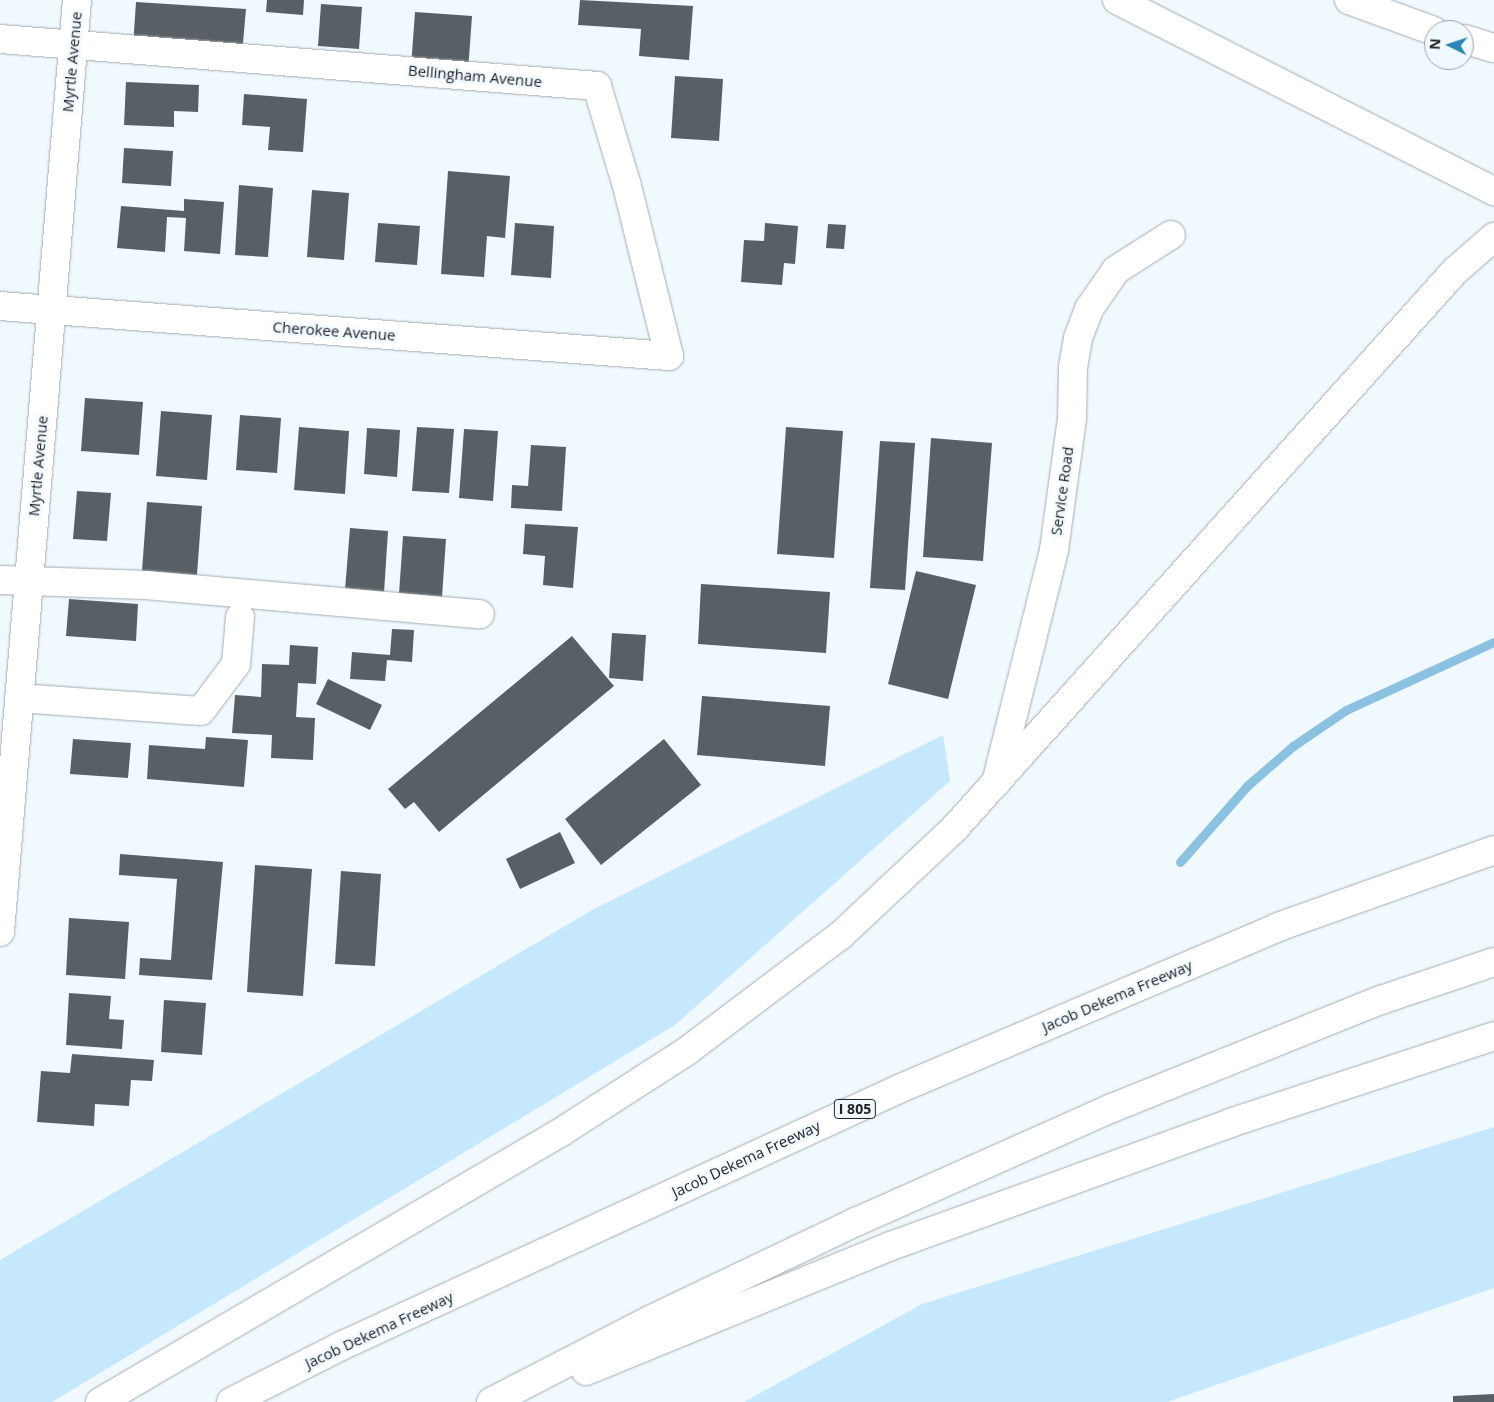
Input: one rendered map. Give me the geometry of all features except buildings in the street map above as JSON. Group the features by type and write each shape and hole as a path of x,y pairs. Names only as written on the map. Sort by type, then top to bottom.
{"main road":[{"name":"Myrtle Avenue","path":"0,932 4,834 19,698 77,0"},
{"path":"1117,0 1494,191"},
{"path":"1349,0 1424,27"},
{"path":"0,39 74,43"},
{"path":"1474,42 1494,48"},
{"name":"Bellingham Avenue","path":"74,43 597,86 627,186 669,356"},
{"name":"Service Road","path":"996,783 1054,550 1072,419 1073,367 1078,338 1089,309 1116,270 1151,245 1171,235"},
{"path":"100,1402 563,1131 687,1051 842,934 953,830 1455,272 1494,237"},
{"name":"Cherokee Avenue","path":"0,306 669,356"},
{"path":"0,580 146,585 480,614"},
{"path":"19,698 201,711 236,664 240,617"},
{"name":"Jacob Dekema Freeway","path":"231,1402 342,1346 899,1089 1278,927 1494,850"},
{"path":"491,1402 650,1320 858,1221 1112,1108 1381,1000 1494,962"},
{"path":"511,1402 891,1246 1230,1123 1494,1036"}],"shaded area":[{"path":"943,735 950,781 675,1025 52,1402 0,1402 0,1260 592,910"},
{"path":"1494,1127 1494,1288 1167,1402 744,1402 922,1304"}],"waterway":[{"path":"1180,862 1248,785 1293,746 1346,710 1494,642"}]}
